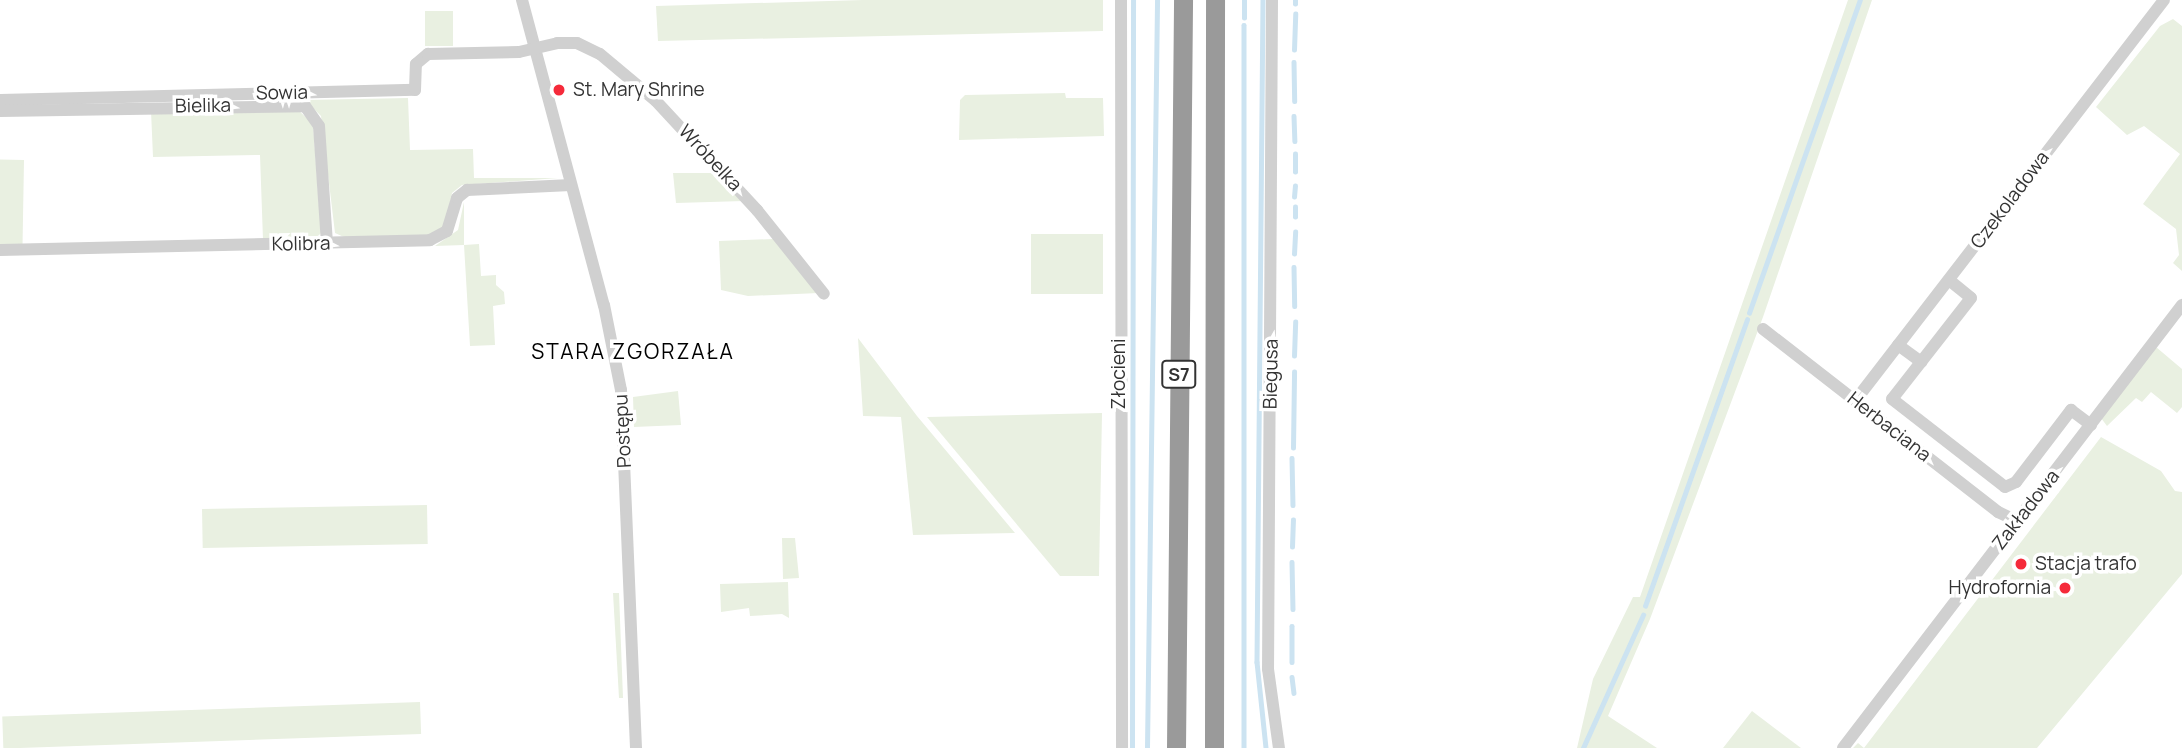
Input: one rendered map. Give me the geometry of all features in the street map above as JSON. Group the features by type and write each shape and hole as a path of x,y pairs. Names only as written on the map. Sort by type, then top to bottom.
{"highway":[{"name":"S7","path":"1176,748 1183,0"},
{"name":"S7","path":"1214,0 1214,748"}],"street":[{"name":"Postępu","path":"522,0 613,339 621,390 636,748"},
{"name":"Złocieni","path":"1121,0 1122,748"},
{"name":"Biegusa","path":"1272,0 1268,669 1279,748"},
{"name":"Czekoladowa","path":"1855,401 2164,0"},
{"name":"Wróbelka","path":"535,49 557,43 584,45 634,81 740,190 824,294"},
{"name":"Sowia","path":"0,100 415,90 416,66 428,54 535,49"},
{"name":"Bielika","path":"0,111 305,106 319,126 327,243"},
{"name":"Kolibra","path":"0,250 430,240 447,232 457,198 467,190 571,184"},
{"path":"1949,280 1971,298 1892,400 2005,487 2016,482 2071,410 2091,425"},
{"name":"Zakładowa","path":"1843,748 2182,305"},
{"name":"Herbaciana","path":"1763,329 1997,512 2017,521"},
{"path":"1898,345 1921,362"}],"green space":[{"path":"863,0 1103,0 1103,31 658,41 656,6"},
{"path":"1848,0 1872,0 1763,317 1650,619 1608,716 1657,748 1577,748 1593,679 1633,597 1640,597"},
{"path":"425,11 453,11 453,46 425,46"},
{"path":"2173,19 2182,26 2182,271 2173,263 2179,255 2176,229 2143,204 2180,154 2144,126 2127,135 2096,107 2160,26"},
{"path":"1065,93 1066,98 1103,98 1104,136 959,140 960,100 965,95"},
{"path":"408,98 410,150 473,149 474,178 558,178 462,185 452,193 446,226 429,236 344,237 335,233 321,116 305,100"},
{"path":"297,109 313,124 321,233 316,238 263,240 260,155 153,157 151,111"},
{"path":"0,160 24,160 23,245 0,245"},
{"path":"673,173 719,173 744,201 676,203"},
{"path":"464,202 464,245 435,246 458,230"},
{"path":"1031,234 1103,234 1103,294 1031,294"},
{"path":"773,239 819,293 748,296 721,290 719,241"},
{"path":"479,244 481,276 496,275 496,285 504,292 505,304 493,306 495,345 470,346 464,245"},
{"path":"858,338 917,416 1015,533 913,535 901,417 863,416"},
{"path":"2156,347 2182,369 2182,407 2177,413 2151,392 2142,402 2136,398 2107,426 2101,418"},
{"path":"678,391 681,425 634,427 633,397"},
{"path":"1102,413 1099,576 1060,576 927,417"},
{"path":"2101,437 2161,471 2175,491 2182,492 2182,574 2037,748 1864,748"},
{"path":"427,505 428,544 203,548 202,509"},
{"path":"782,538 795,538 799,578 783,579"},
{"path":"788,582 789,618 782,614 750,616 749,608 721,612 720,584"},
{"path":"613,593 619,593 623,698 619,698"},
{"path":"420,702 421,734 3,748 2,717"},
{"path":"1752,711 1801,748 1723,748"}],"waterway":[{"path":"1132,748 1133,0"},
{"path":"1147,748 1157,0"},
{"path":"1244,0 1244,18"},
{"path":"1263,0 1257,662 1266,748"},
{"path":"1749,313 1860,0"},
{"path":"1294,50 1295,14"},
{"path":"1244,25 1244,748"},
{"path":"1294,62 1295,101"},
{"path":"1294,116 1295,141"},
{"path":"1295,154 1295,172"},
{"path":"1294,197 1295,186"},
{"path":"1295,207 1295,217"},
{"path":"1294,254 1295,232"},
{"path":"1294,267 1295,306"},
{"path":"1645,606 1747,320"},
{"path":"1294,356 1295,322"},
{"path":"1293,448 1294,372"},
{"path":"1292,458 1293,505"},
{"path":"1292,547 1293,520"},
{"path":"1292,562 1293,609"},
{"path":"1583,748 1643,615"},
{"path":"1292,626 1292,662"},
{"path":"1292,677 1294,693"}],"place":[{"name":"St. Mary Shrine","path":"559,90"},
{"name":"Stacja trafo","path":"2021,564"},
{"name":"Hydrofornia","path":"2065,588"}],"district":[{"name":"STARA ZGORZAŁA","path":"633,351"}]}
